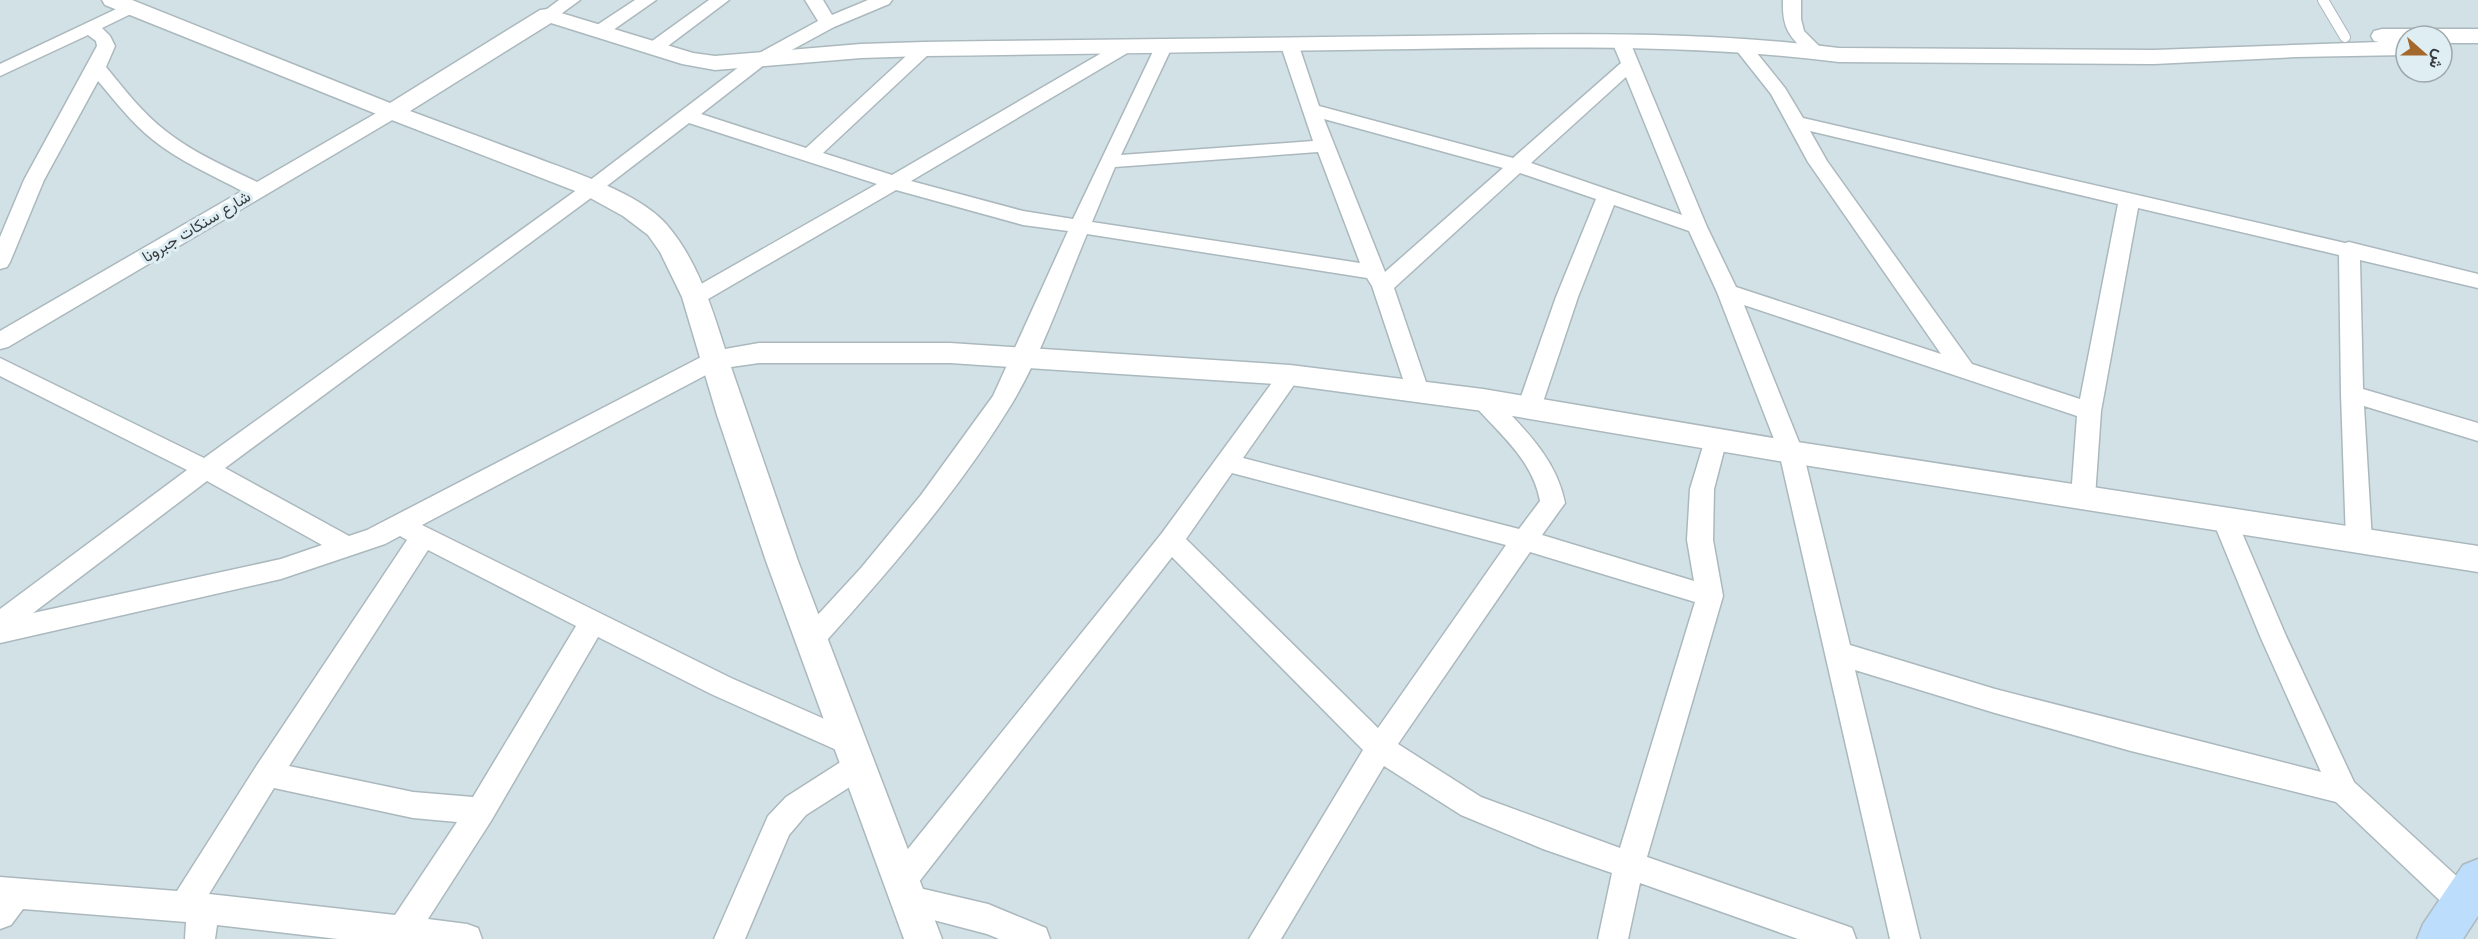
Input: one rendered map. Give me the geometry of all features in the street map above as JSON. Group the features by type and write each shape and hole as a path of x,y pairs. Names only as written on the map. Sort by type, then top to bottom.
{"main road":[{"path":"2438,939 2471,891"}],"street":[{"path":"392,112 571,0"},
{"path":"600,31 647,0"},
{"path":"654,48 720,0"},
{"path":"814,0 828,23"},
{"path":"0,624 206,469 592,188 758,61 828,23 883,0"},
{"path":"1792,0 1791,23 1806,49"},
{"path":"0,71 90,27 122,4 392,112 592,188 632,210 657,229 672,250 695,297 731,415 811,640 924,939"},
{"path":"548,15 704,62 758,61 831,53 924,49 1289,44 1626,53 1742,46 1917,56 2154,57 2296,50 2394,48"},
{"path":"0,262 34,180 98,68 107,44 90,27"},
{"path":"1806,49 1834,43 2091,45 2345,37 2478,36"},
{"path":"1289,44 1324,146 1378,279 1418,390"},
{"path":"1742,46 1779,92 1818,162 1964,370"},
{"path":"811,640 870,575 930,502 1002,400 1023,358 1108,162 1163,47"},
{"path":"695,297 895,183 1123,48"},
{"path":"2454,48 2478,48"},
{"path":"810,155 924,49"},
{"path":"685,116 895,183 1023,218 1378,279 1516,165 1626,53"},
{"path":"1626,53 1697,227 1728,292 1791,452 1905,939"},
{"path":"98,68 129,106 159,134 182,151 256,190"},
{"path":"1311,110 1516,165 1697,227"},
{"name":"شارع سنكات جبرونا","path":"1,338 392,112"},
{"path":"1796,122 2349,249 2478,281"},
{"path":"1108,162 1324,146"},
{"path":"1529,408 1567,297 1608,197"},
{"path":"2084,497 2089,411 2129,200"},
{"path":"2349,249 2352,394 2359,541"},
{"path":"1728,292 2089,411"},
{"path":"0,632 281,569 376,537 412,531 715,360 759,353 950,353 1290,375 1418,390 1791,452 2478,560"},
{"path":"0,366 206,469 348,547"},
{"path":"906,891 1171,540 1290,375"},
{"path":"2352,394 2478,432"},
{"path":"1264,939 1380,748 1524,540 1553,503 1552,488 1544,470 1483,400"},
{"path":"1613,939 1629,866 1710,596 1700,540 1702,489 1715,439"},
{"path":"1227,463 1524,540 1710,596"},
{"path":"2225,521 2273,636 2343,791"},
{"path":"412,531 855,755"},
{"path":"200,939 193,908 267,774 412,531"},
{"path":"1171,540 1380,748 1471,806 1629,866 1841,939"},
{"path":"392,934 481,811 592,623"},
{"path":"1838,653 1995,701 2343,791 2471,891"},
{"path":"729,939 778,826 796,806 855,755"},
{"path":"267,774 413,805 481,811"},
{"path":"906,891 988,919 1035,939"},
{"path":"5,900 193,908 392,934 467,939"}],"lane":[{"path":"2323,0 2345,37"}]}
